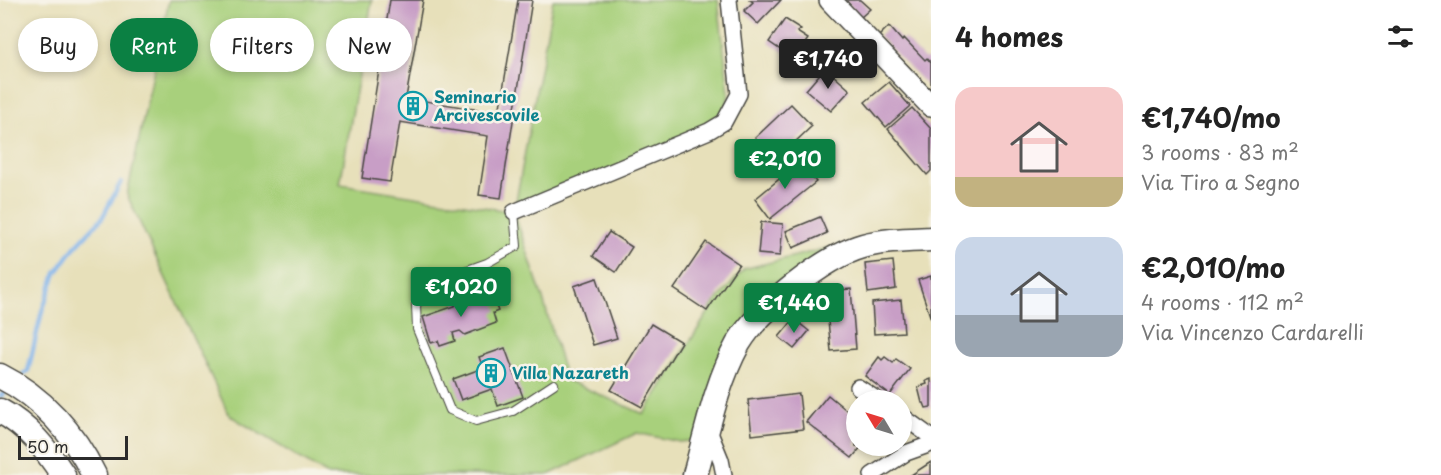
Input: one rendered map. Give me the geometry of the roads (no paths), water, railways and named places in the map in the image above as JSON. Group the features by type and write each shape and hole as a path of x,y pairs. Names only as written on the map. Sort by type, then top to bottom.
{"main road":[{"path":"830,0 931,106"},
{"path":"695,475 724,374 739,343 767,310 793,286 824,264 861,247 899,240 931,239"},
{"path":"0,376 26,390 57,418 84,453 94,475"},
{"path":"0,411 12,417 43,445 63,475"}],"street":[{"path":"514,212 709,131 724,122 739,94 729,0"},
{"path":"858,387 863,390"},
{"path":"912,423 931,437"},
{"path":"708,428 721,460 724,475"},
{"path":"872,475 906,453 931,444"}],"lane":[{"path":"514,212 517,246 487,263 434,282 416,305 417,329 450,410 476,421 513,411 554,384"}],"waterway":[{"path":"24,374 28,371 42,311 56,273 74,248 102,218 121,182"},
{"path":"1,396 4,393"}],"place":[{"name":"Seminario Arcivescovile","path":"413,106"},
{"name":"Villa Nazareth","path":"491,373"}]}
